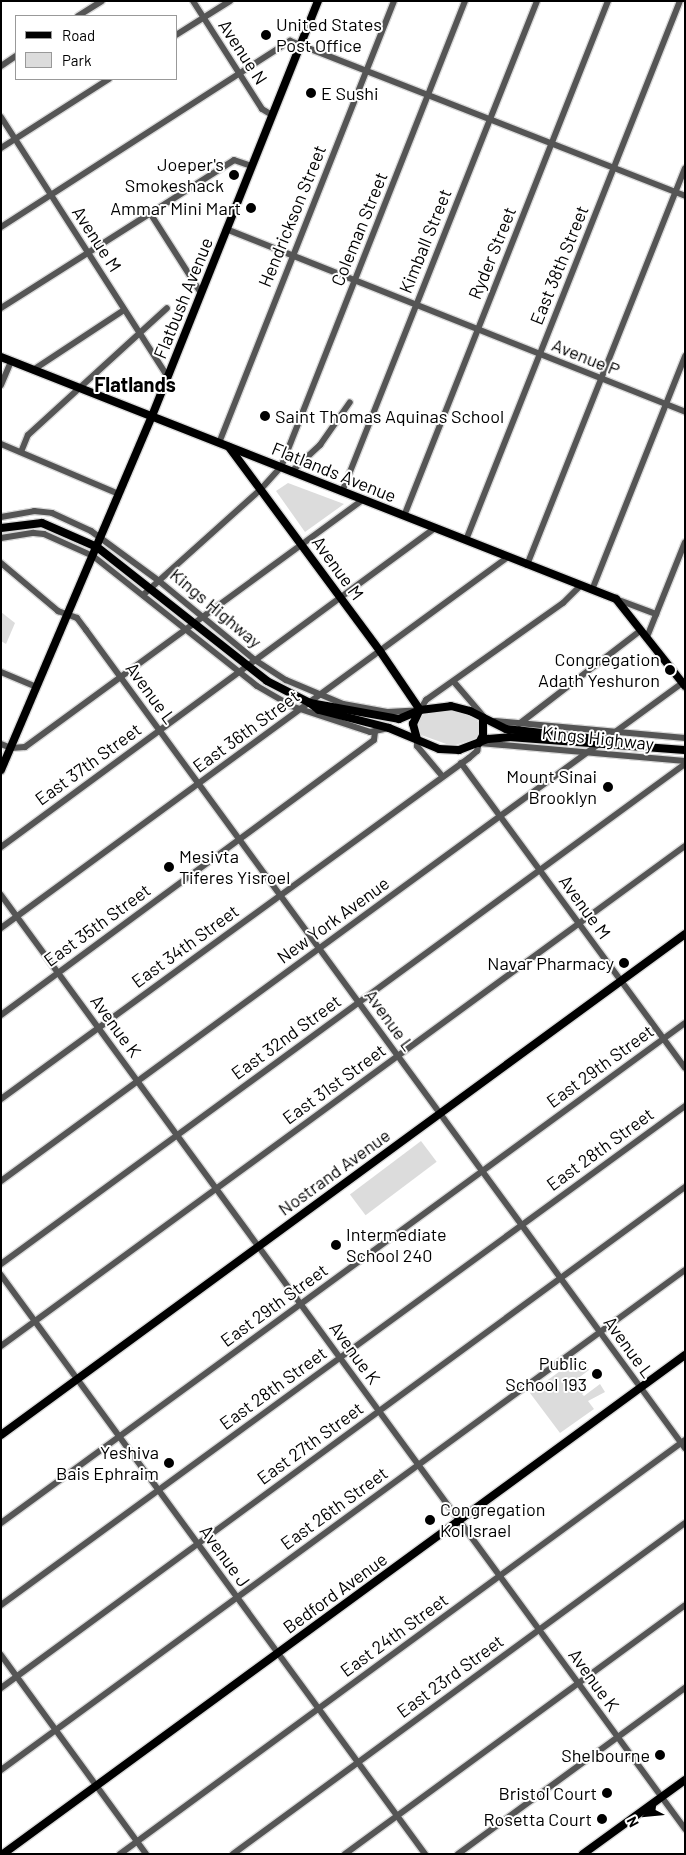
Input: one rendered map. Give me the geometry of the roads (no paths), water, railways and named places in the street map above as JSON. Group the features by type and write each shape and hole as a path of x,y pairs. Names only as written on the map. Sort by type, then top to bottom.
{"main road":[{"name":"Flatbush Avenue","path":"1,770 152,416 318,1"},
{"name":"Flatlands Avenue","path":"1,357 616,599"},
{"name":"Avenue M","path":"229,447 341,597 420,710"},
{"name":"Kings Highway","path":"1,528 42,523 96,547 151,588 267,681 310,703 388,719 403,719 420,710 451,706 506,729 596,739 602,742"},
{"path":"616,599 684,683"},
{"name":"Kings Highway","path":"310,703 314,708 336,716 389,728 431,747 451,751 509,737 587,745 602,742 685,750"},
{"path":"417,740 413,724 420,710"},
{"path":"479,744 484,732 483,718"},
{"name":"Nostrand Avenue","path":"1,1435 685,934"},
{"name":"Bedford Avenue","path":"3,1854 685,1355"},
{"path":"583,1854 685,1780"}],"street":[{"path":"80,15 102,1"},
{"name":"Avenue N","path":"193,1 262,109 272,115"},
{"path":"178,35 230,1"},
{"name":"Hendrickson Street","path":"219,443 394,1"},
{"name":"Coleman Street","path":"281,467 466,1"},
{"name":"Kimball Street","path":"342,492 537,1"},
{"name":"Ryder Street","path":"404,516 608,1"},
{"name":"East 38th Street","path":"466,540 680,1"},
{"path":"1,227 290,41 685,196"},
{"path":"1,66 15,57"},
{"path":"1,148 107,80"},
{"name":"Avenue M","path":"1,117 168,377"},
{"path":"1,308 234,160 251,166"},
{"path":"527,565 685,168"},
{"path":"150,213 201,293"},
{"name":"Avenue P","path":"226,229 685,412"},
{"path":"21,452 28,435 167,308"},
{"path":"33,370 124,310"},
{"path":"592,590 685,356"},
{"path":"1,385 11,361"},
{"path":"291,472 320,445 350,402"},
{"path":"1,444 119,494"},
{"path":"143,595 261,489 281,467"},
{"path":"1,744 11,748 25,747 362,500"},
{"name":"Kings Highway","path":"1,517 34,511 52,514 101,536 159,580 255,660 286,680 320,695 368,709 404,713 420,710"},
{"name":"East 37th Street","path":"1,847 435,528"},
{"name":"Kings Highway","path":"1,538 34,533 44,534 92,556 257,686 299,710 375,732"},
{"path":"647,637 685,542"},
{"name":"East 36th Street","path":"1,928 508,557"},
{"name":"Avenue L","path":"1,563 58,611 77,618 482,1172 684,1444"},
{"path":"420,710 426,700 563,603 580,586"},
{"name":"Flatlands Avenue","path":"616,599 656,614"},
{"path":"519,724 641,630"},
{"path":"1,672 36,687"},
{"path":"454,682 480,710 483,718"},
{"name":"New York Avenue","path":"1,1181 684,683"},
{"name":"Kings Highway","path":"483,718 519,724 685,738"},
{"path":"375,732 389,728"},
{"name":"East 35th Street","path":"1,1015 374,740 375,732"},
{"path":"417,740 417,746 442,776"},
{"name":"Kings Highway","path":"479,744 589,751 685,763"},
{"name":"East 34th Street","path":"1,1099 461,763 477,751 479,744"},
{"name":"Avenue M","path":"461,763 685,1068"},
{"name":"East 32nd Street","path":"1,1264 685,763"},
{"name":"East 31st Street","path":"1,1346 685,846"},
{"name":"Avenue K","path":"1,895 685,1829"},
{"name":"East 29th Street","path":"1,1523 685,1023"},
{"name":"East 28th Street","path":"1,1606 685,1106"},
{"name":"East 27th Street","path":"1,1688 685,1187"},
{"name":"East 26th Street","path":"1,1770 685,1270"},
{"name":"Avenue J","path":"1,1275 425,1854"},
{"name":"East 24th Street","path":"120,1854 684,1444"},
{"name":"East 23rd Street","path":"233,1854 685,1523"},
{"path":"345,1854 685,1605"},
{"path":"1,1656 146,1854"},
{"path":"458,1854 685,1688"}],"place":[{"name":"United States Post Office","path":"266,35"},
{"name":"E Sushi","path":"311,93"},
{"name":"Joeper's Smokeshack","path":"234,175"},
{"name":"Ammar Mini Mart","path":"251,208"},
{"name":"Saint Thomas Aquinas School","path":"265,416"},
{"name":"Congregation Adath Yeshuron","path":"670,670"},
{"name":"Mount Sinai Brooklyn","path":"608,787"},
{"name":"Mesivta Tiferes Yisroel","path":"169,867"},
{"name":"Navar Pharmacy","path":"624,963"},
{"name":"Intermediate School 240","path":"336,1245"},
{"name":"Public School 193","path":"597,1374"},
{"name":"Yeshiva Bais Ephraim","path":"169,1463"},
{"name":"Congregation Kol Israel","path":"430,1520"},
{"name":"Shelbourne","path":"660,1755"},
{"name":"Bristol Court","path":"607,1793"},
{"name":"Rosetta Court","path":"602,1819"}],"district":[{"name":"Flatlands","path":"135,384"}]}
